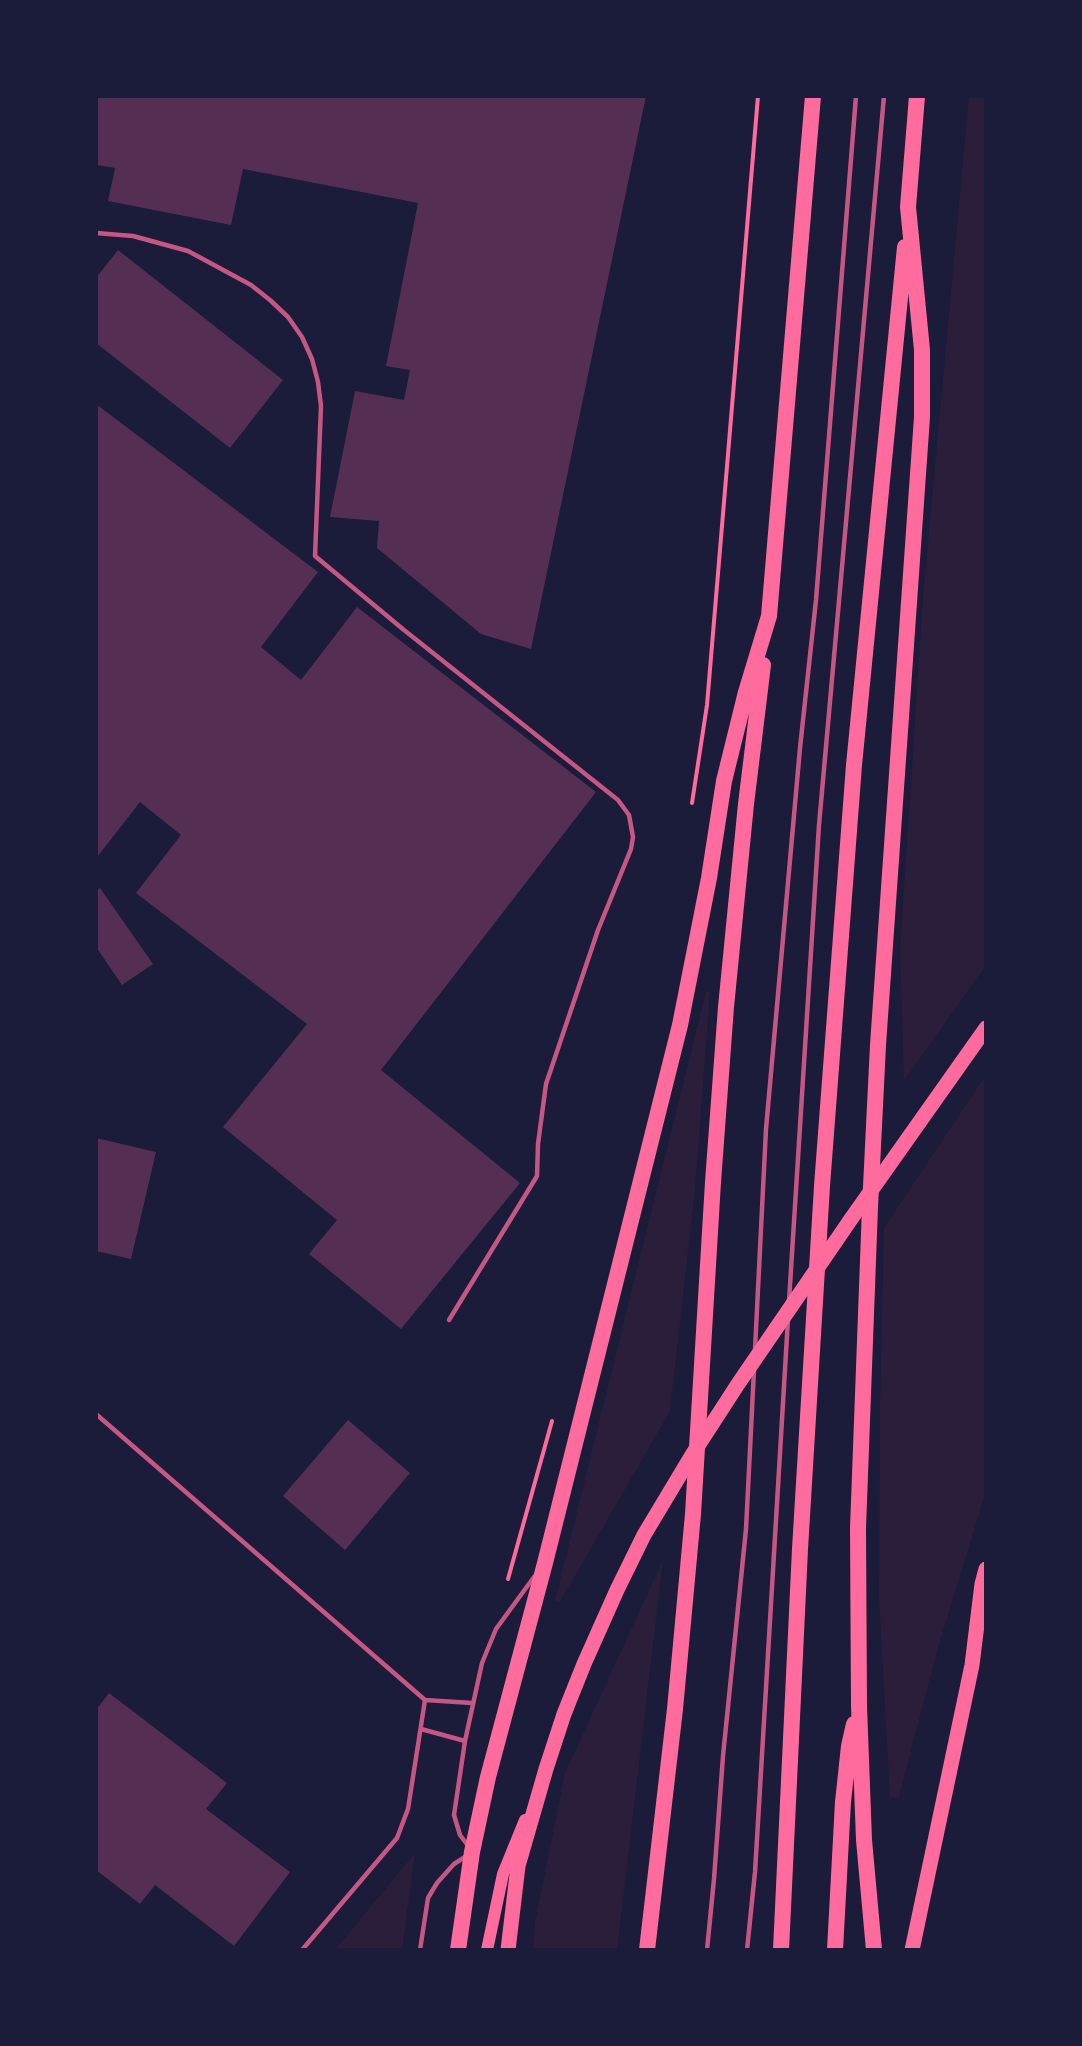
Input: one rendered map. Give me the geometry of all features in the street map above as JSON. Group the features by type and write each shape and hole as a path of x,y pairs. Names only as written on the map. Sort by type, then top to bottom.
{"highway":[{"path":"647,1950 675,1709 693,1514 712,1193 726,1007 746,804 769,616 813,96"},
{"path":"781,1950 800,1549 822,1186 854,765 917,96"},
{"path":"874,1950 864,1840 859,1706 858,1528 870,1207 891,841 922,417 922,350 908,207"},
{"path":"458,1950 472,1852 488,1777 545,1563 680,1025 709,878 724,781 746,692 769,616"},
{"path":"835,1950 844,1791 849,1746 859,1706"}],"main road":[{"path":"508,1950 518,1866 564,1714 617,1590 644,1535 738,1384 986,1028"},
{"path":"912,1950 972,1665 986,1569"},
{"path":"972,1665 986,1642"},
{"path":"487,1950 503,1874 546,1769"}],"lane":[{"path":"707,1950 723,1756 746,1529 766,1129 800,748 816,600 856,96"},
{"path":"747,1950 756,1860 779,1452 819,825 884,96"},
{"path":"96,233 133,236 188,251 250,285 288,317 302,337 312,359 321,406 315,556 404,630 618,800 629,815 633,837 631,849 598,930 546,1084 538,1144 537,1176 449,1320"},
{"path":"96,1414 425,1700 472,1702"},
{"path":"420,1950 428,1898 437,1883 454,1864 472,1852 460,1835 454,1815 472,1702 482,1663 496,1629 545,1563"},
{"path":"302,1950 397,1838 408,1809 425,1700"},
{"path":"421,1729 465,1741"}],"path":[{"path":"692,805 707,705 758,96"},
{"path":"505,1588 554,1413"}],"shaded area":[{"path":"969,96 986,96 986,965 904,1081 900,950 923,597"},
{"path":"706,992 710,992 695,1189 670,1411 560,1602 555,1600"},
{"path":"986,1075 986,1491 937,1651 899,1797 890,1798 879,1600 884,1228"},
{"path":"663,1560 617,1950 533,1950 535,1922 565,1773"},
{"path":"415,1853 402,1950 335,1950"}],"building":[{"path":"96,96 646,96 531,649 481,634 377,548 379,521 330,517 355,391 404,400 410,370 386,366 418,203 243,169 231,225 108,201 115,168 96,165"},
{"path":"118,250 283,380 230,448 96,343 96,278"},
{"path":"96,404 318,572 261,647 301,680 357,607 596,792 381,1070 520,1183 401,1329 309,1254 337,1220 223,1127 307,1024 136,893 181,835 140,802 98,856 96,855"},
{"path":"100,888 153,964 122,985 96,947 96,891"},
{"path":"96,1138 156,1152 131,1259 96,1251"},
{"path":"348,1420 410,1473 345,1550 283,1496"},
{"path":"109,1693 227,1783 206,1809 290,1872 234,1946 155,1885 140,1904 96,1870 96,1710"}]}
